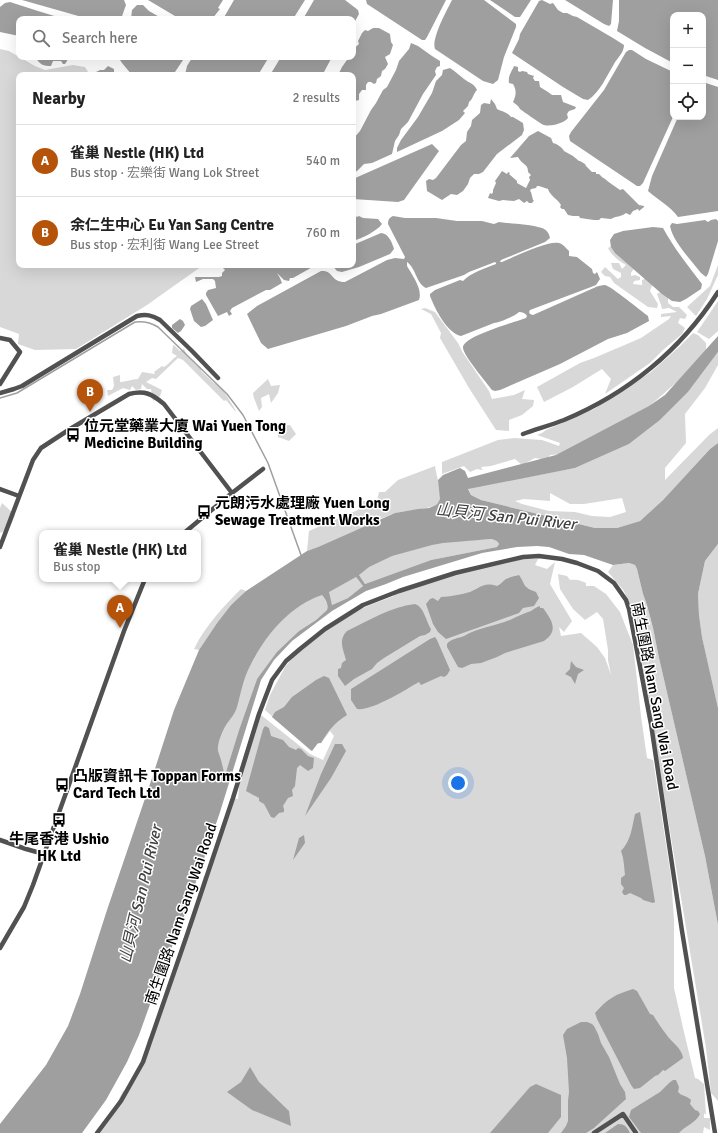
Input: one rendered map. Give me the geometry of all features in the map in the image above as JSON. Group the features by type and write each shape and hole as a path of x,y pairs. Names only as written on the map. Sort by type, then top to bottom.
{"street":[{"path":"523,434 563,420 592,407 635,381 660,360 689,332 718,292"},
{"path":"0,393 22,386 136,316 146,314 160,320 218,378"},
{"path":"0,338 10,340 20,352 0,384"},
{"path":"0,547 33,460 41,448 123,397 137,392 151,394 164,404 232,493"},
{"path":"188,530 263,469"},
{"path":"0,490 19,496"},
{"name":"南生圍路 Nam Sang Wai Road","path":"97,1133 121,1101 142,1062 214,855 259,714 272,680 282,666 294,654 325,629 363,605 399,591 455,573 523,557 539,556 562,559 598,571 614,582 626,600 629,609 651,724 682,931 715,1133"},
{"path":"0,948 24,907 124,631 144,582"},
{"path":"0,840 44,854"},
{"path":"594,1133 623,1114 636,1133"}],"shaded area":[{"path":"0,49 9,51 16,55 16,60 25,60 45,70 73,65 85,67 88,72 16,72 16,268 199,268 147,305 76,349 35,350 18,344 19,334 0,327"},
{"path":"613,245 635,267 631,273 631,276 635,275 640,277 640,280 634,281 633,284 642,285 642,280 647,278 653,283 650,291 658,304 657,308 648,307 614,283 610,277 605,276 601,272 605,267 618,279 621,277 621,273 613,269 611,263 619,263 622,269 626,265 616,258 608,248"},
{"path":"718,265 718,275 707,299 696,316 687,307 710,286"},
{"path":"662,291 668,294 668,303 673,307 679,307 687,315 685,319 680,318 678,323 685,328 682,334 650,363 605,394 611,379 602,369 573,387 544,402 537,387 580,363 641,338 669,319 671,316 661,317 661,314 677,312 669,308 662,309 657,294"},
{"path":"718,301 718,331 709,339 697,332"},
{"path":"425,308 435,312 458,343 463,353 489,391 492,399 514,395 525,390 522,399 534,400 533,406 522,415 509,420 509,431 496,430 469,388 440,338 441,333 431,314 421,309"},
{"path":"693,333 698,335 706,343 706,352 688,372 645,410 564,454 550,455 547,460 535,458 522,465 515,459 491,466 481,467 483,470 477,469 470,472 464,466 442,474 442,462 498,440 515,438 542,440 559,446 560,443 537,435 594,409 651,372"},
{"path":"173,345 180,351 184,349 187,355 197,366 201,367 201,371 222,388 236,411 183,360 178,358 156,379 152,378 146,382 162,390 160,396 153,401 151,389 147,389 142,384 141,389 136,390 132,386 130,390 123,388 108,396 107,390 112,390 114,386 113,377 120,375 120,382 138,379 142,372 155,374 154,372 162,366 166,366 177,356 172,353"},
{"path":"718,352 718,365 705,388 685,414 686,443 665,468 665,480 709,435 718,428 718,443 710,449 663,500 640,521 617,528 595,528 481,500 471,495 468,488 575,468 629,444 660,420 688,392","holes":["550,493 570,504 584,504 622,498 626,512 610,517 592,516 575,512 549,511 515,501 524,499 550,501"]},
{"path":"268,379 271,386 280,385 278,393 271,403 269,394 261,398 262,407 259,411 253,393"},
{"path":"290,425 296,434 289,441 278,437 277,426"},
{"path":"435,466 440,495 440,500 437,505 391,515 307,551 309,531 358,510 363,501 377,501 379,492 385,492 398,480"},
{"path":"2,503 15,515 10,527 1,533 0,508"},
{"path":"491,539 496,540 499,544 497,547 431,560 365,584 359,575 356,577 363,586 348,598 332,605 330,599 322,595 327,604 327,610 316,620 299,631 257,679 226,772 224,772 220,812 181,925 153,996 183,838 266,608 408,544"},
{"path":"718,544 718,708 702,637 698,594 705,561"},
{"path":"522,558 538,559 535,565 547,569 555,562 550,584 572,621 564,632 559,627 561,636 581,633 597,647 605,658 611,675 603,619 597,612 585,620 573,609 560,589 558,574 567,576 570,580 580,580 586,583 586,586 594,586 606,594 620,612 633,645 647,758 653,760 671,877 674,920 674,988 695,1078 704,1084 706,1115 704,1113 704,1118 710,1118 710,1130 704,1127 703,1133 97,1133 116,1105 123,1091 127,1090 143,1061 148,1039 154,1031 185,942 183,939 189,935 192,929 188,925 197,907 196,902 204,876 207,875 233,798 238,799 239,786 257,720 261,715 310,754 323,760 334,736 330,731 321,743 317,744 311,751 265,710 270,695 285,667 300,649 347,615 394,596 393,591 454,572"},
{"path":"629,563 635,565 637,569 653,628 705,856 718,925 718,1101 711,1093 706,1048 634,614 624,591 608,572 613,565"},
{"path":"241,589 246,591 231,605 199,650 194,649 209,625"}],"water":[{"path":"22,0 124,0 126,5 122,16 78,16"},
{"path":"148,0 223,0 218,8 220,9 214,16 175,16"},
{"path":"234,0 305,0 295,16 225,16"},
{"path":"314,0 345,0 358,10 359,14 356,20 356,16 305,16"},
{"path":"366,0 446,0 427,37 425,40 422,40 367,4"},
{"path":"452,0 484,0 516,24 504,57 498,80 493,84 483,81 435,49 434,44 437,32"},
{"path":"490,0 531,0 520,17 515,17"},
{"path":"542,0 550,4 553,3 558,10 563,13 577,17 624,45 622,53 602,84 596,93 588,100 583,99 563,87 512,53 520,34 539,1"},
{"path":"565,0 613,0 611,24 609,26 604,24"},
{"path":"619,0 718,0 718,80 706,76 706,12 670,12 670,61 617,31 619,21"},
{"path":"10,2 54,16 16,16 16,35 0,32 0,7 5,3"},
{"path":"137,5 143,5 149,11 158,16 131,16 132,10"},
{"path":"373,28 379,28 390,34 393,45 390,54 385,57 388,64 382,71 381,76 374,84 368,82 366,85 366,90 362,90 359,94 359,100 356,101 356,72 340,72 347,60 356,60 356,47 359,44 358,41 365,30 368,31"},
{"path":"411,43 418,46 440,61 440,66 437,67 435,71 436,75 423,94 408,122 401,129 395,141 392,154 372,163 364,164 356,172 356,136 383,90 387,87 399,61 409,49"},
{"path":"632,50 646,59 670,71 670,120 672,120 643,183 640,186 637,186 570,141 569,136 604,90 626,52"},
{"path":"38,60 67,60 65,64 61,61 53,61 51,66 41,64"},
{"path":"120,60 183,60 175,72 130,72"},
{"path":"191,60 267,60 260,72 186,72"},
{"path":"279,60 330,60 324,72 272,72"},
{"path":"108,66 114,69 114,72 96,72 104,70"},
{"path":"514,66 518,67 518,71 520,72 527,72 528,74 534,76 533,78 535,81 539,81 540,87 552,95 561,95 563,102 576,107 575,109 569,111 567,114 568,118 557,124 544,125 520,109 513,102 516,91 513,84 509,83 509,76"},
{"path":"450,68 473,84 477,90 468,106 463,111 465,113 459,120 442,131 397,152 397,148 401,140 418,117 432,93 436,81 442,75 443,70"},
{"path":"706,83 718,87 718,211 678,217 668,206 648,191 652,176 677,120 706,120"},
{"path":"491,99 497,109 523,123 524,130 522,135 497,154 483,172 474,174 463,191 457,195 451,194 442,200 427,191 426,181 436,178 461,145 466,141 467,132 471,126 472,120 480,113 481,105 484,103 490,104"},
{"path":"538,131 551,138 553,143 585,164 592,172 596,172 596,174 599,174 620,190 623,189 639,205 644,207 639,211 638,209 633,211 630,215 626,213 611,219 601,218 599,220 594,220 568,215 564,209 560,207 560,203 550,194 548,189 539,186 531,189 530,191 534,200 532,203 527,201 524,203 519,199 514,201 499,201 488,198 490,193 492,194 496,183 495,181 502,171 507,174 508,172 510,173 509,174 517,181 517,183 526,188 531,175 528,172 526,165 518,157 510,158 529,136"},
{"path":"432,144 439,151 404,200 398,202 356,199 356,178"},
{"path":"356,216 378,219 382,224 373,232 356,240"},
{"path":"393,216 405,218 436,218 457,221 482,221 494,224 499,222 542,228 548,232 550,238 545,242 501,260 500,262 539,246 559,243 569,251 569,256 577,257 592,269 593,273 595,274 597,272 600,279 596,285 530,310 530,314 533,315 601,285 605,285 648,316 649,321 627,333 608,339 560,364 495,391 492,390 466,356 463,347 472,338 480,334 526,318 527,316 524,313 519,312 507,319 461,336 451,330 442,320 430,294 435,290 460,280 463,281 474,273 496,263 495,262 464,275 426,288 420,283 407,262 407,266 420,291 419,300 346,326 268,349 261,343 247,314 257,306 321,271 328,272 337,280 345,282 387,260 395,258 404,259 405,257 388,224 389,219"},
{"path":"716,219 718,221 718,241 706,277 701,273 678,244 670,226 672,223 677,224 705,220 708,222"},
{"path":"653,227 663,228 676,250 702,284 701,289 680,302 672,301 662,294 615,253 611,247 610,240 614,234 623,231"},
{"path":"383,233 388,236 394,249 390,254 356,268 356,244"},
{"path":"223,268 311,268 293,278 290,278 289,281 284,280 277,273 282,283 232,308 230,311 232,314 229,316 227,312 218,316 206,295 208,290 216,288 215,281 213,279 203,279 196,282 195,277 219,277 222,276 222,273 225,270"},
{"path":"334,268 356,268 342,272 337,271"},
{"path":"202,299 206,304 213,320 201,327 194,321 190,309 191,306"},
{"path":"180,319 185,325 178,333 172,328 172,325"},
{"name":"山貝河 San Pui River","path":"718,336 718,352 688,392 660,420 629,444 575,468 468,489 471,495 481,500 595,528 617,528 640,521 663,500 710,449 718,443 718,544 705,561 698,594 702,637 718,708 718,925 705,856 653,628 635,565 629,563 613,565 584,555 569,554 549,547 537,546 517,547 482,553 403,577 366,591 332,611 292,641 274,660 261,680 220,812 181,925 159,977 139,1035 127,1062 106,1100 82,1133 0,1133 0,1124 46,1065 68,1026 80,994 174,710 199,650 231,605 246,591 307,551 395,513 429,508 436,505 440,499 438,480 443,475 460,468 465,471 468,478 556,455 649,406 665,395","holes":["491,539 496,540 499,544 497,547 431,560 365,584 359,575 369,567 392,556 432,545","356,577 363,586 348,598 332,605 329,592","322,595 327,604 327,610 316,620 299,631 277,652 257,679 226,772 224,772 218,751 219,741 224,728 236,710 250,666 263,644 279,623 289,614 310,600"]},
{"path":"519,575 526,587 536,592 539,598 534,606 523,608 519,613 446,639 438,632 433,624 426,604 430,599 433,598 438,601 441,597 470,592 485,585 497,586 506,579"},
{"path":"415,604 423,611 431,629 430,632 420,636 384,658 372,669 345,686 338,676 338,669 341,668 342,663 346,660 342,641 344,634 372,618 397,608"},
{"path":"540,606 540,608 543,608 546,612 553,629 549,637 544,641 505,653 481,663 471,664 462,668 458,667 447,647 447,644 450,641 508,621"},
{"path":"435,637 450,670 447,675 444,677 441,676 421,685 419,682 397,695 371,707 357,709 351,700 351,689"},
{"path":"571,661 576,667 584,670 578,674 575,684 571,677 565,674 570,669"},
{"path":"324,676 329,678 347,715 335,724 321,743 318,743 312,751 272,717 275,712 284,707 292,697"},
{"path":"265,726 269,728 271,736 283,740 289,747 296,750 298,748 301,749 308,756 314,758 313,768 308,771 300,765 297,768 295,786 292,790 293,796 288,798 283,806 284,812 279,813 274,818 271,817 264,804 259,801 259,798 246,791"},
{"path":"335,744 342,744 346,751 331,778 305,816 321,774"},
{"path":"640,812 655,902 653,903 643,900 630,893 624,895 622,892 624,888 621,884 621,878 625,875 621,851 629,838 635,814"},
{"path":"304,835 305,843 293,860 299,838"},
{"path":"633,989 637,991 650,1014 653,1015 668,1037 681,1051 683,1058 665,1071 663,1070 640,1088 634,1089 595,1013 612,998"},
{"path":"581,1022 587,1022 594,1026 625,1092 626,1099 594,1128 586,1133 561,1133 568,1121 569,1092 567,1058 563,1035 567,1029"},
{"path":"250,1067 259,1082 289,1111 291,1126 252,1110 227,1092 241,1082"},
{"path":"673,1080 676,1080 679,1087 678,1092 691,1100 690,1104 700,1114 693,1122 679,1133 641,1133 629,1117 631,1110 660,1092"},
{"path":"536,1084 561,1095 561,1117 548,1133 490,1133 530,1087"},
{"path":"618,1124 626,1126 630,1133 605,1133"}],"waterway":[{"path":"0,398 17,393 135,322 147,322 155,325 227,394 243,415 268,463 301,555"}],"place":[{"name":"余仁生中心 Eu Yan Sang Centre","path":"90,412"},
{"name":"位元堂藥業大廈 Wai Yuen Tong Medicine Building","path":"73,435"},
{"name":"元朗污水處理廠 Yuen Long Sewage Treatment Works","path":"204,512"},
{"name":"雀巢 Nestle (HK) Ltd","path":"120,628"},
{"name":"凸版資訊卡 Toppan Forms Card Tech Ltd","path":"62,785"},
{"name":"牛尾香港 Ushio HK Ltd","path":"59,820"}]}
